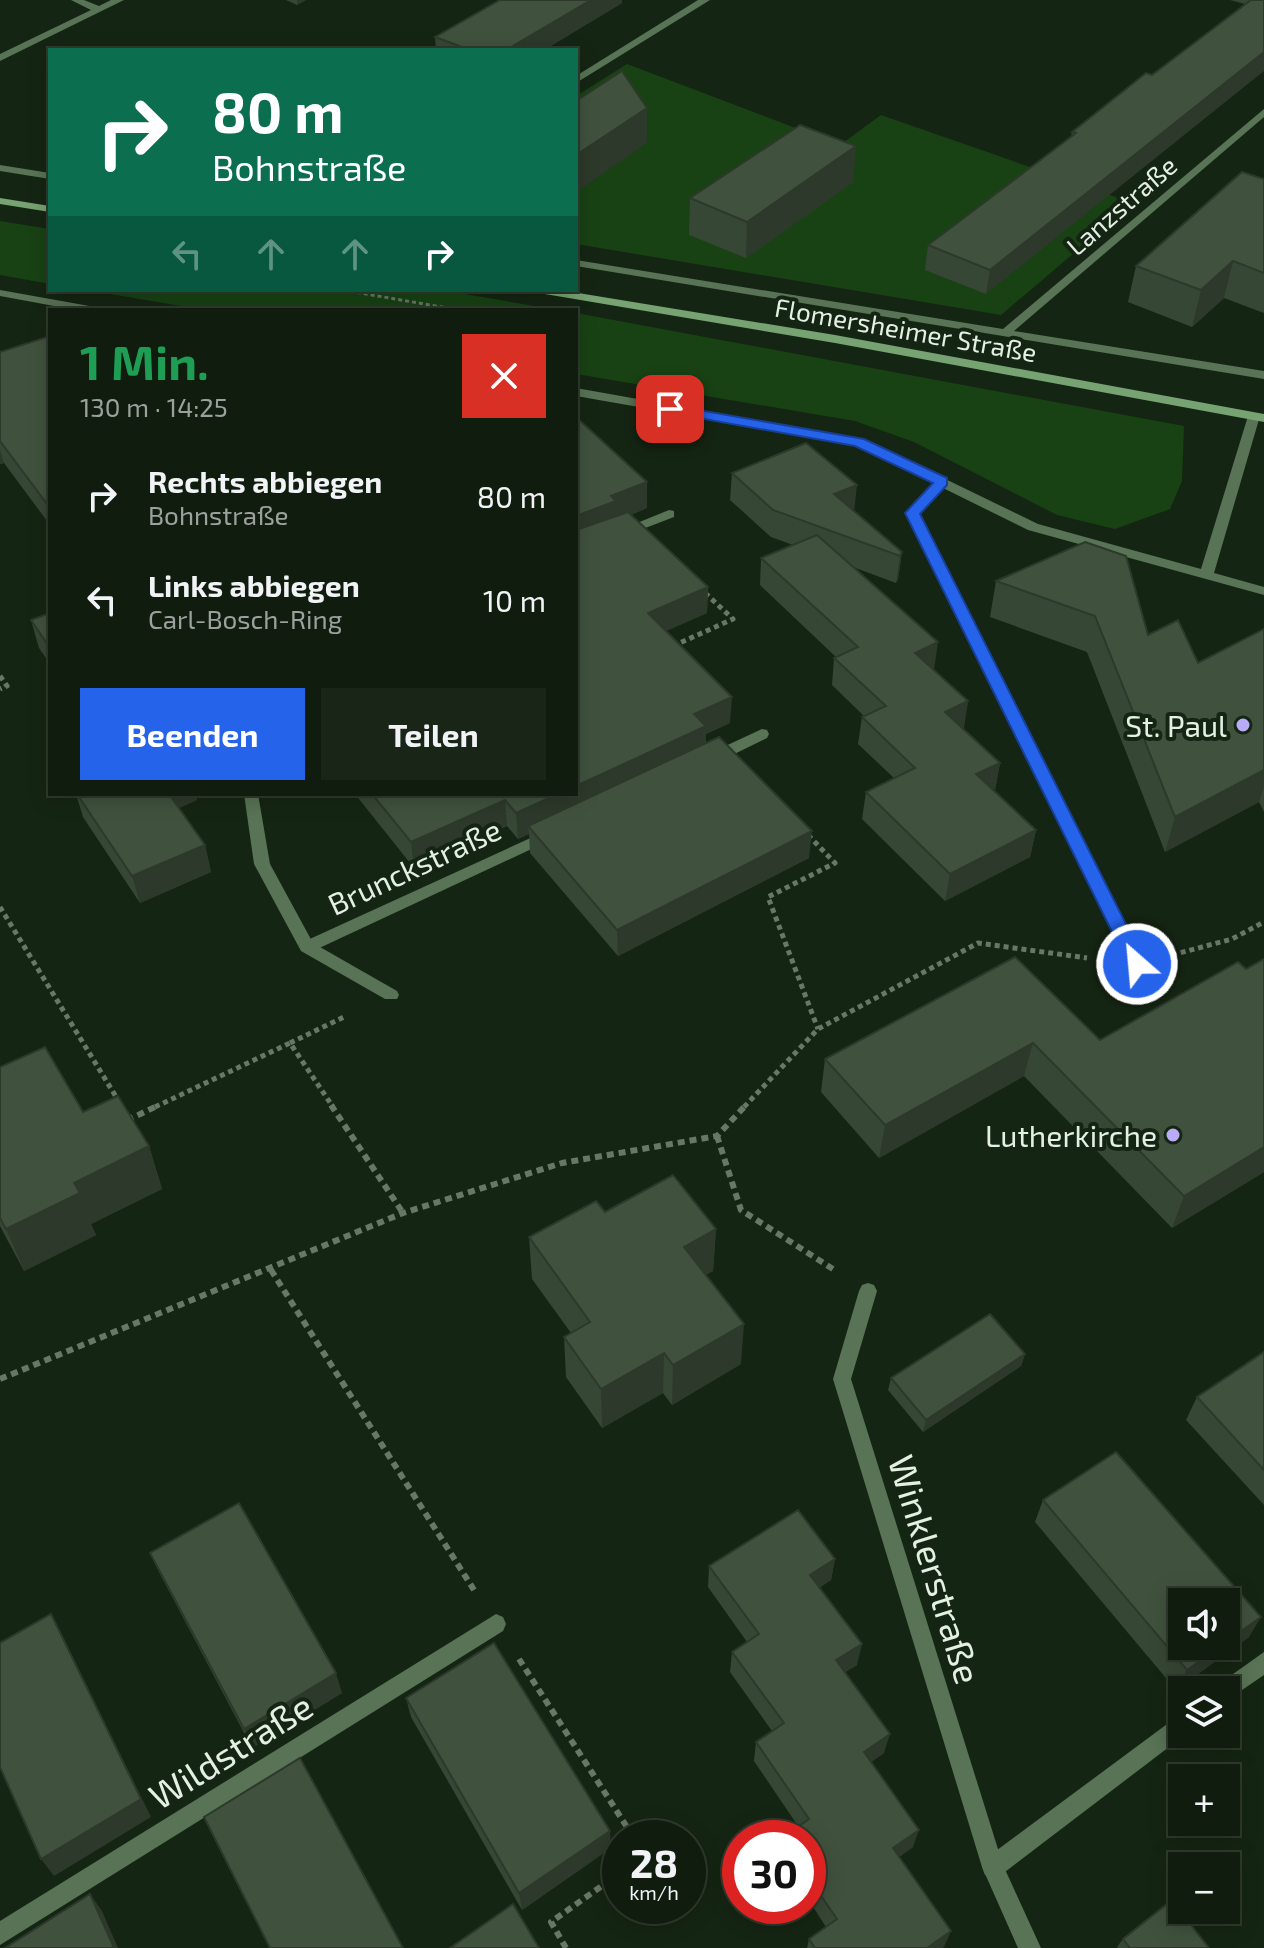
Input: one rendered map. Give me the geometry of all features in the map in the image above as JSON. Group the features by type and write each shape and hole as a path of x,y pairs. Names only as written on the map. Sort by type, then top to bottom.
{"main road":[{"path":"0,201 48,209"},
{"name":"Flomersheimer Straße","path":"551,292 835,339 1259,417"}],"street":[{"path":"76,0 99,10"},
{"path":"0,58 119,0"},
{"path":"578,79 705,0"},
{"name":"Lanzstraße","path":"1006,332 1264,112"},
{"path":"0,168 48,176"},
{"name":"Flomersheimer Straße","path":"578,263 1264,375"},
{"path":"0,293 84,308"},
{"path":"578,392 859,442 1033,527 1264,591"},
{"path":"1207,573 1259,417"},
{"path":"942,481 913,513 1137,964"},
{"path":"612,537 669,514"},
{"path":"697,765 762,734"},
{"name":"Brunckstraße","path":"251,796 262,864 307,947 391,995"},
{"name":"Brunckstraße","path":"307,947 567,826"},
{"name":"Winklerstraße","path":"868,1291 842,1379 993,1867 1030,1948"},
{"name":"Wildstraße","path":"0,1934 496,1624"},
{"path":"1240,1680 1264,1662"},
{"path":"993,1867 1168,1735"}],"path":[{"path":"355,292 447,308"},
{"path":"684,657 673,646 733,619 700,588"},
{"path":"0,676 7,686 0,689"},
{"path":"802,830 835,863 768,897 818,1029"},
{"path":"0,907 130,1119 391,995"},
{"path":"0,1379 271,1270 403,1213 562,1163 717,1136 818,1029 978,943 1137,964 1232,939 1264,922"},
{"path":"290,1043 403,1213"},
{"path":"717,1136 741,1210 868,1291"},
{"path":"271,1270 622,1820"},
{"path":"566,1948 551,1922 602,1886"}],"green space":[{"path":"627,64 840,145 881,115 1133,203 1001,315 578,244 578,95"},
{"path":"0,221 48,229 48,284 0,275"},
{"path":"99,292 454,292 546,308 192,308"},
{"path":"578,313 1184,426 1182,481 1170,509 1115,529 1057,515 914,442 855,421 578,374"}],"building":[{"path":"500,0 591,0 509,48 465,48 435,37"},
{"path":"1251,0 1264,0 1264,52 990,270 928,245 1076,133 1072,132 1146,73 1152,75"},
{"path":"622,71 647,108 578,154 578,100"},
{"path":"800,125 856,146 747,222 690,198"},
{"path":"1242,172 1264,179 1264,273 1233,261 1201,290 1136,266"},
{"path":"48,337 48,505 0,441 0,352"},
{"path":"578,419 647,482 611,496 616,501 578,515"},
{"path":"806,443 857,485 834,494 902,552 900,556 773,510 732,473"},
{"path":"628,512 708,587 648,613 732,697 694,714 706,726 578,785 578,529"},
{"path":"817,535 938,642 915,653 968,701 945,712 1000,763 976,774 1036,830 950,874 866,792 915,768 862,717 886,706 834,658 858,647 761,558"},
{"path":"1085,542 1126,556 1148,635 1178,620 1198,663 1264,629 1264,770 1175,817 1095,616 996,581"},
{"path":"48,614 48,645 31,620"},
{"path":"719,737 812,831 617,930 528,826"},
{"path":"78,796 170,796 205,845 132,876"},
{"path":"374,796 554,796 516,813 505,800 411,842"},
{"path":"1015,957 1100,1040 1238,962 1246,969 1264,959 1264,1147 1184,1196 1033,1043 885,1125 825,1059"},
{"path":"45,1047 83,1112 118,1096 149,1146 74,1183 80,1193 6,1229 0,1218 0,1067"},
{"path":"673,1175 716,1229 684,1247 744,1324 673,1365 664,1353 601,1389 564,1337 590,1322 529,1237 596,1201 605,1212"},
{"path":"990,1314 1025,1354 926,1420 891,1378"},
{"path":"1264,1352 1264,1470 1197,1397"},
{"path":"1116,1452 1236,1588 1168,1588 1168,1648 1043,1500"},
{"path":"239,1503 336,1673 244,1729 150,1553"},
{"path":"798,1510 835,1559 810,1575 862,1644 836,1660 890,1734 864,1752 919,1830 893,1848 951,1931 927,1948 815,1948 809,1939 837,1919 826,1903 826,1820 808,1820 756,1742 784,1723 732,1652 759,1634 709,1566"},
{"path":"1240,1593 1261,1617 1240,1632"},
{"path":"51,1614 141,1799 41,1859 0,1767 0,1643"},
{"path":"494,1643 603,1820 602,1836 519,1893 406,1698"},
{"path":"1179,1660 1201,1660 1187,1670"},
{"path":"300,1758 403,1948 270,1948 204,1817"},
{"path":"90,1894 114,1948 5,1948"},
{"path":"1168,1903 1168,1924 1190,1924 1209,1948 1130,1948 1123,1939"},
{"path":"513,1904 539,1948 450,1948"}],"place":[{"name":"St. Paul","path":"1243,725"},
{"name":"Lutherkirche","path":"1173,1135"}],"route":[{"path":"670,409 859,442 942,481 913,513 1137,964"}]}
